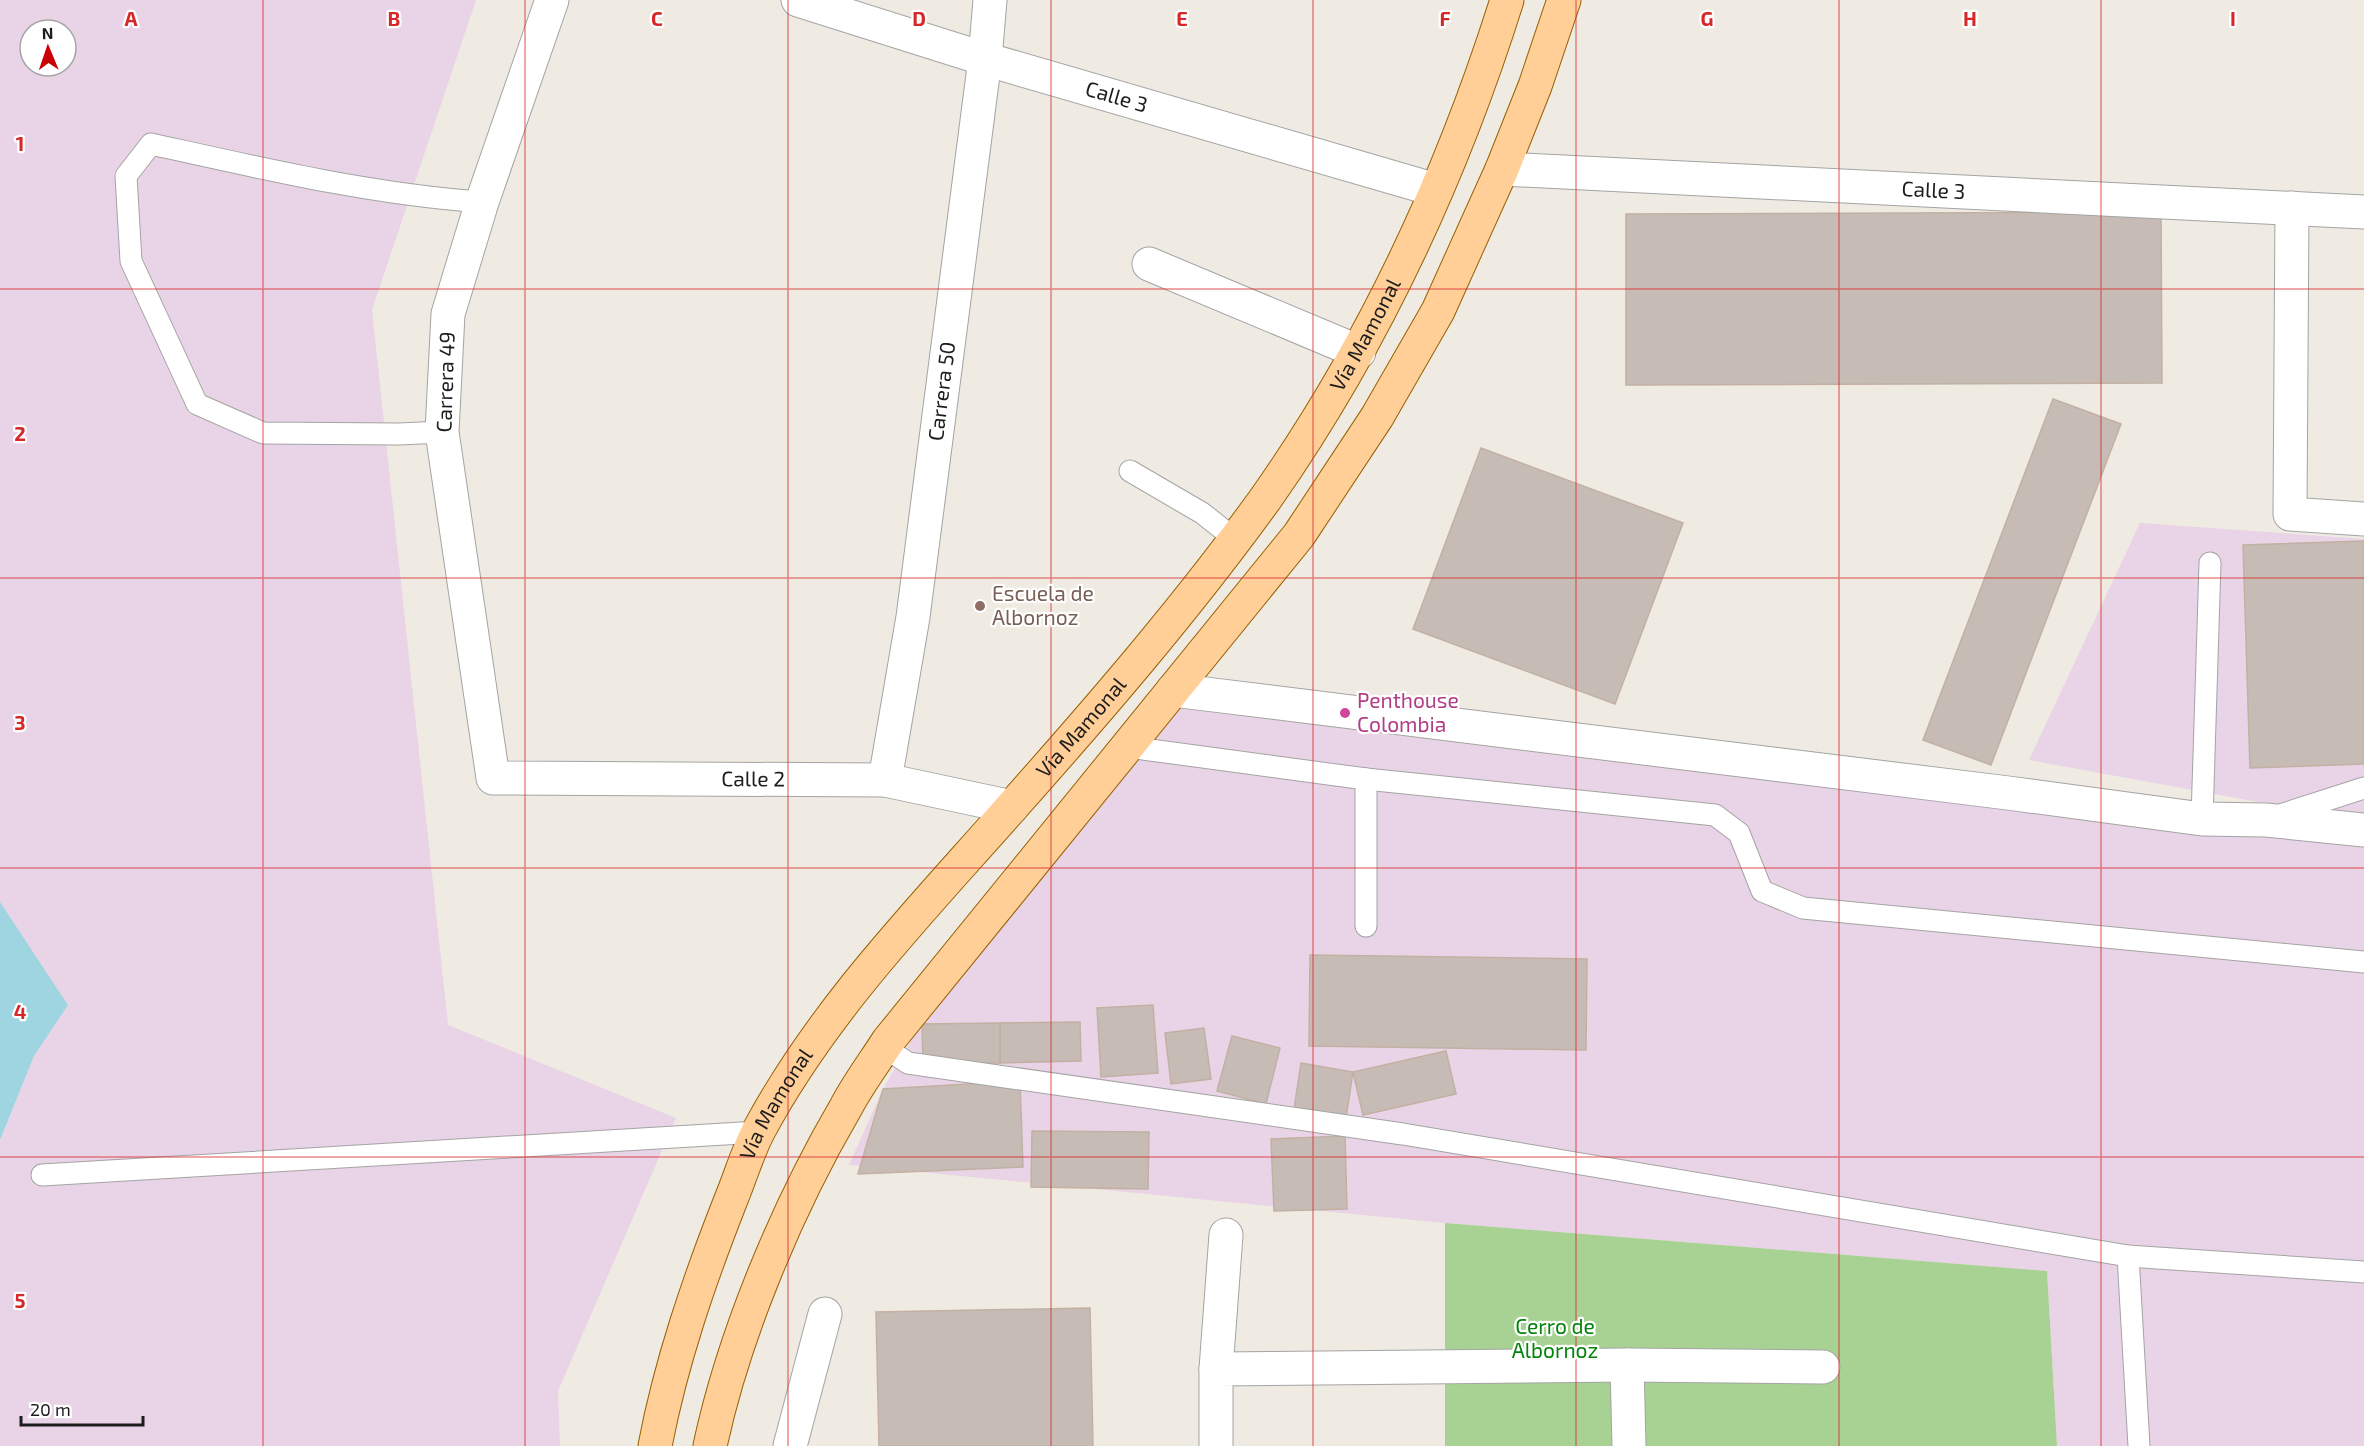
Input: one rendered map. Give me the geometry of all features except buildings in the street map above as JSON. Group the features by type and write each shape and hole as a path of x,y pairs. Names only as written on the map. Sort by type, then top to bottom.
{"main road":[{"name":"Vía Mamonal","path":"655,1446 664,1398 703,1269 758,1132 812,1044 902,930 1147,651 1268,495 1359,352 1436,190 1493,45 1507,0"},
{"path":"710,1446 717,1410 751,1311 792,1209 846,1106 888,1041 1299,535 1377,417 1438,311 1502,169 1535,86 1563,0"}],"street":[{"name":"Carrera 49","path":"493,778 442,432 448,314 482,202 552,0"},
{"name":"Calle 3","path":"798,0 985,59 1436,190"},
{"name":"Carrera 50","path":"885,780 913,617 985,59 990,0"},
{"name":"Calle 3","path":"1502,169 2364,212"},
{"path":"2292,208 2290,514 2364,519"},
{"path":"1149,264 1359,352"},
{"path":"1173,690 1996,791 2202,819 2265,820 2364,830"},
{"name":"Calle 2","path":"493,778 885,780 1012,807"},
{"path":"1216,1446 1216,1369 1226,1235"},
{"path":"790,1446 825,1314"},
{"path":"1216,1369 1627,1365 1823,1367"},
{"path":"1627,1365 1629,1446"}],"lane":[{"path":"442,432 263,433 197,404 131,261 126,176 151,144 304,177 442,199 482,202"},
{"path":"1130,471 1202,513 1235,539"},
{"path":"2202,819 2210,563"},
{"path":"1128,747 1366,779 1715,815 1739,833 1762,891 1803,908 2364,962"},
{"path":"1366,779 1366,926"},
{"path":"2265,820 2364,788"},
{"path":"888,1041 896,1055 908,1063 1403,1134 2128,1256 2364,1272"},
{"path":"42,1175 758,1132"},
{"path":"2128,1256 2139,1446"}],"shaded area":[{"path":"0,0 476,0 372,310 448,1025 676,1118 558,1391 560,1446 0,1446 0,1140 34,1056 68,1005 0,902"},
{"path":"2140,523 2364,539 2364,1446 2057,1446 2047,1271 1445,1223 849,1165 883,1089 920,1025 1195,683 2345,818 2029,760"}],"green space":[{"name":"Cerro de Albornoz","path":"1445,1223 2047,1271 2057,1446 1445,1446"}],"water":[{"path":"0,902 68,1005 34,1056 0,1140"}],"place":[{"name":"Escuela de Albornoz","path":"980,606"},
{"name":"Penthouse Colombia","path":"1345,713"}]}
